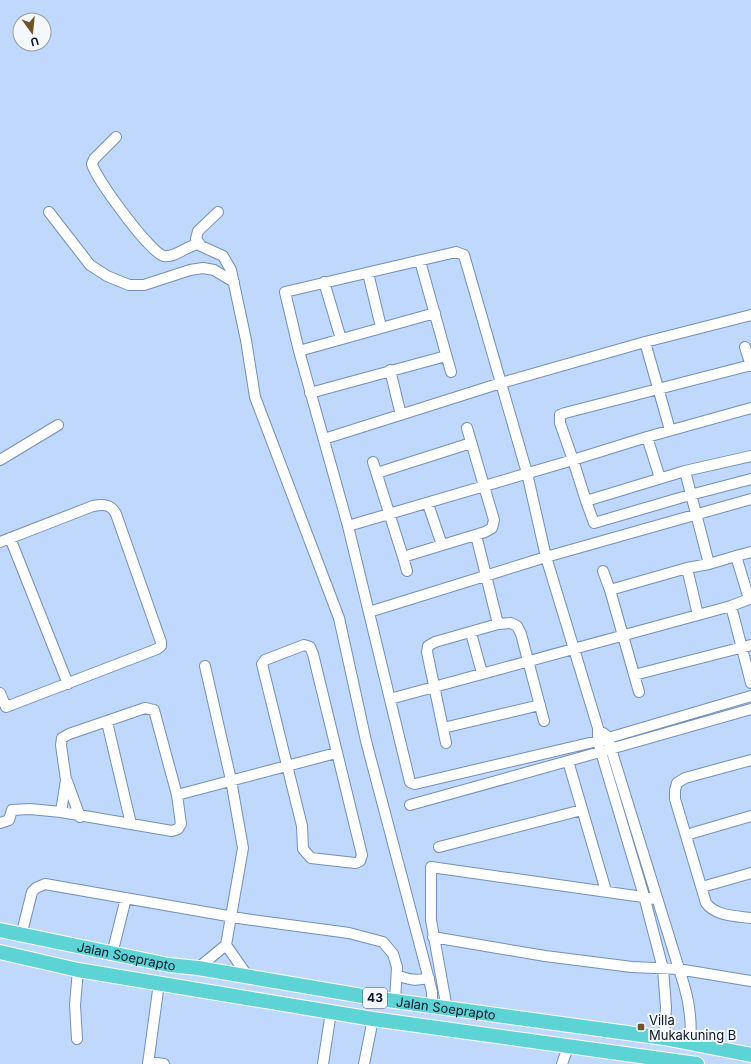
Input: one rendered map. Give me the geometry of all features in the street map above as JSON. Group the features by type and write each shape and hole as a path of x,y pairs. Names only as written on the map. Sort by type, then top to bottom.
{"highway":[{"name":"Jalan Soeprapto","path":"0,930 21,936 169,965 198,968 248,978 453,1010 664,1038 751,1055"},
{"name":"Jalan Soeprapto","path":"0,952 78,970 373,1019 665,1061 696,1064"},
{"path":"453,1010 455,1031"}],"street":[{"path":"116,137 93,161 93,168 104,186 142,236 154,250 165,256 199,244"},
{"path":"49,212 90,265 107,276 129,285 144,285 190,270 203,268 214,270 234,282"},
{"path":"218,212 197,233 196,239 199,244 223,256 232,270 246,340 254,392 339,618 366,741 432,992 432,1006"},
{"path":"690,1043 692,1024 690,1006 611,749 603,739 598,728 546,557 526,473 464,255 456,252 285,292 298,351 348,526 409,780 413,784 603,739 751,696"},
{"path":"420,261 451,372"},
{"path":"368,273 381,327"},
{"path":"324,282 341,339"},
{"path":"298,351 435,313"},
{"path":"324,439 501,384 645,342 751,315"},
{"path":"645,342 670,430"},
{"path":"745,347 751,366 560,415 560,423 595,525 690,495 751,480"},
{"path":"310,393 446,356"},
{"path":"390,370 402,415"},
{"path":"348,526 428,504 670,430 751,408"},
{"path":"0,460 58,425"},
{"path":"403,557 476,535 489,530 494,523 485,486 467,428"},
{"path":"647,437 660,478"},
{"path":"376,472 471,442"},
{"path":"586,501 685,471 751,456"},
{"path":"373,462 407,571"},
{"path":"685,471 709,564"},
{"path":"369,612 488,577 546,557 751,499"},
{"path":"428,504 442,545"},
{"path":"0,693 6,707 68,684 157,649 161,646 160,636 116,514 114,510 107,505 93,506 5,540 68,684"},
{"path":"476,535 488,577 498,624"},
{"path":"610,590 687,568 709,564 751,552"},
{"path":"390,698 731,606 750,599 736,556"},
{"path":"687,568 698,615"},
{"path":"603,571 610,590 639,692"},
{"path":"731,606 746,646 751,683"},
{"path":"446,743 427,652 428,646 435,642 471,633 498,624 508,622 517,626 530,661 544,721"},
{"path":"471,633 482,673"},
{"path":"304,645 310,647 313,654 336,754 362,854 360,860 355,863 311,858 305,852 302,826 262,664 265,660 304,645"},
{"path":"634,675 746,646"},
{"path":"205,666 231,780 243,848 226,945 248,978"},
{"path":"443,728 540,705"},
{"path":"0,823 8,821 10,811 18,808 61,812 80,817 172,831 178,830 181,824 177,795 154,710 145,708 69,734 62,738 61,745 66,780 80,817"},
{"path":"410,805 568,762 751,708"},
{"path":"107,722 131,824"},
{"path":"603,739 601,752 644,896 663,969 666,1007 664,1038"},
{"path":"177,795 336,754"},
{"path":"751,760 685,778 677,783 675,790 676,799 706,903 710,909 720,913 751,918"},
{"path":"568,762 606,891"},
{"path":"61,812 66,780"},
{"path":"439,846 582,810"},
{"path":"686,835 751,816"},
{"path":"453,1010 433,937 430,896 431,867 657,899"},
{"path":"702,887 751,873"},
{"path":"21,936 32,892 41,885 230,916 349,933 383,942 393,954 397,975 395,1001"},
{"path":"112,954 126,898"},
{"path":"433,937 569,959 632,967 678,969 751,981"},
{"path":"198,968 226,945"},
{"path":"76,1039 75,1005 78,970"},
{"path":"397,975 418,981 428,978"},
{"path":"159,983 148,1063 164,1064"},
{"path":"323,1064 331,1012"},
{"path":"364,1064 373,1019"},
{"path":"562,1064 568,1047"}],"place":[{"name":"Villa Mukakuning B","path":"641,1027"}]}
